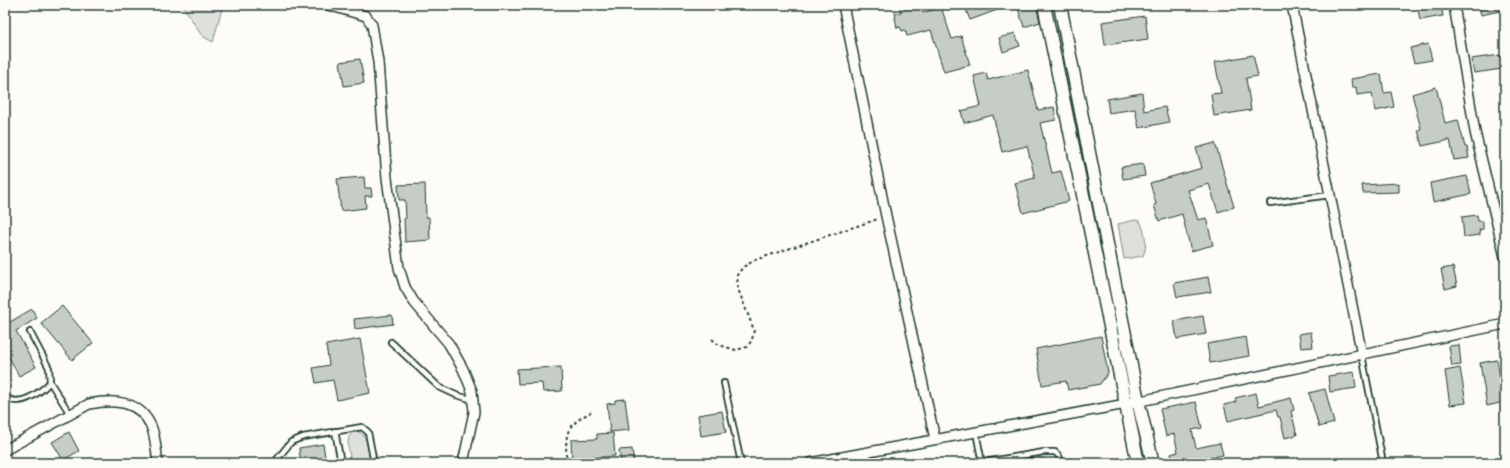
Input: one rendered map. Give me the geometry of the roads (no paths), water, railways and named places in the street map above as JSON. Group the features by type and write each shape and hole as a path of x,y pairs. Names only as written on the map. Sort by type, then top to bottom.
{"street":[{"path":"328,5 366,16 372,25 378,62 387,178 399,268 405,287 414,302 449,344 463,368 474,400 474,412 463,463"},
{"path":"843,5 886,216 935,439"},
{"path":"1044,5 1138,463"},
{"path":"1060,5 1138,401 1153,463"},
{"path":"1292,5 1362,355"},
{"path":"1454,5 1475,132 1505,257"},
{"path":"810,463 1126,404 1505,324"},
{"path":"5,450 89,404 102,401 119,401 137,409 145,417 151,427 158,463"}],"lane":[{"path":"1270,202 1330,195"},
{"path":"30,332 49,368 50,382 70,414"},
{"path":"391,342 439,387 456,395 474,400"},
{"path":"1362,355 1383,463"},
{"path":"5,396 8,400 18,402 30,398 46,387 50,382"},
{"path":"724,383 741,463"},
{"path":"274,463 291,442 303,437 362,427 368,432 374,463"},
{"path":"335,431 341,463"},
{"path":"976,432 980,463 1044,452 1055,452 1059,456 1061,463"}]}
